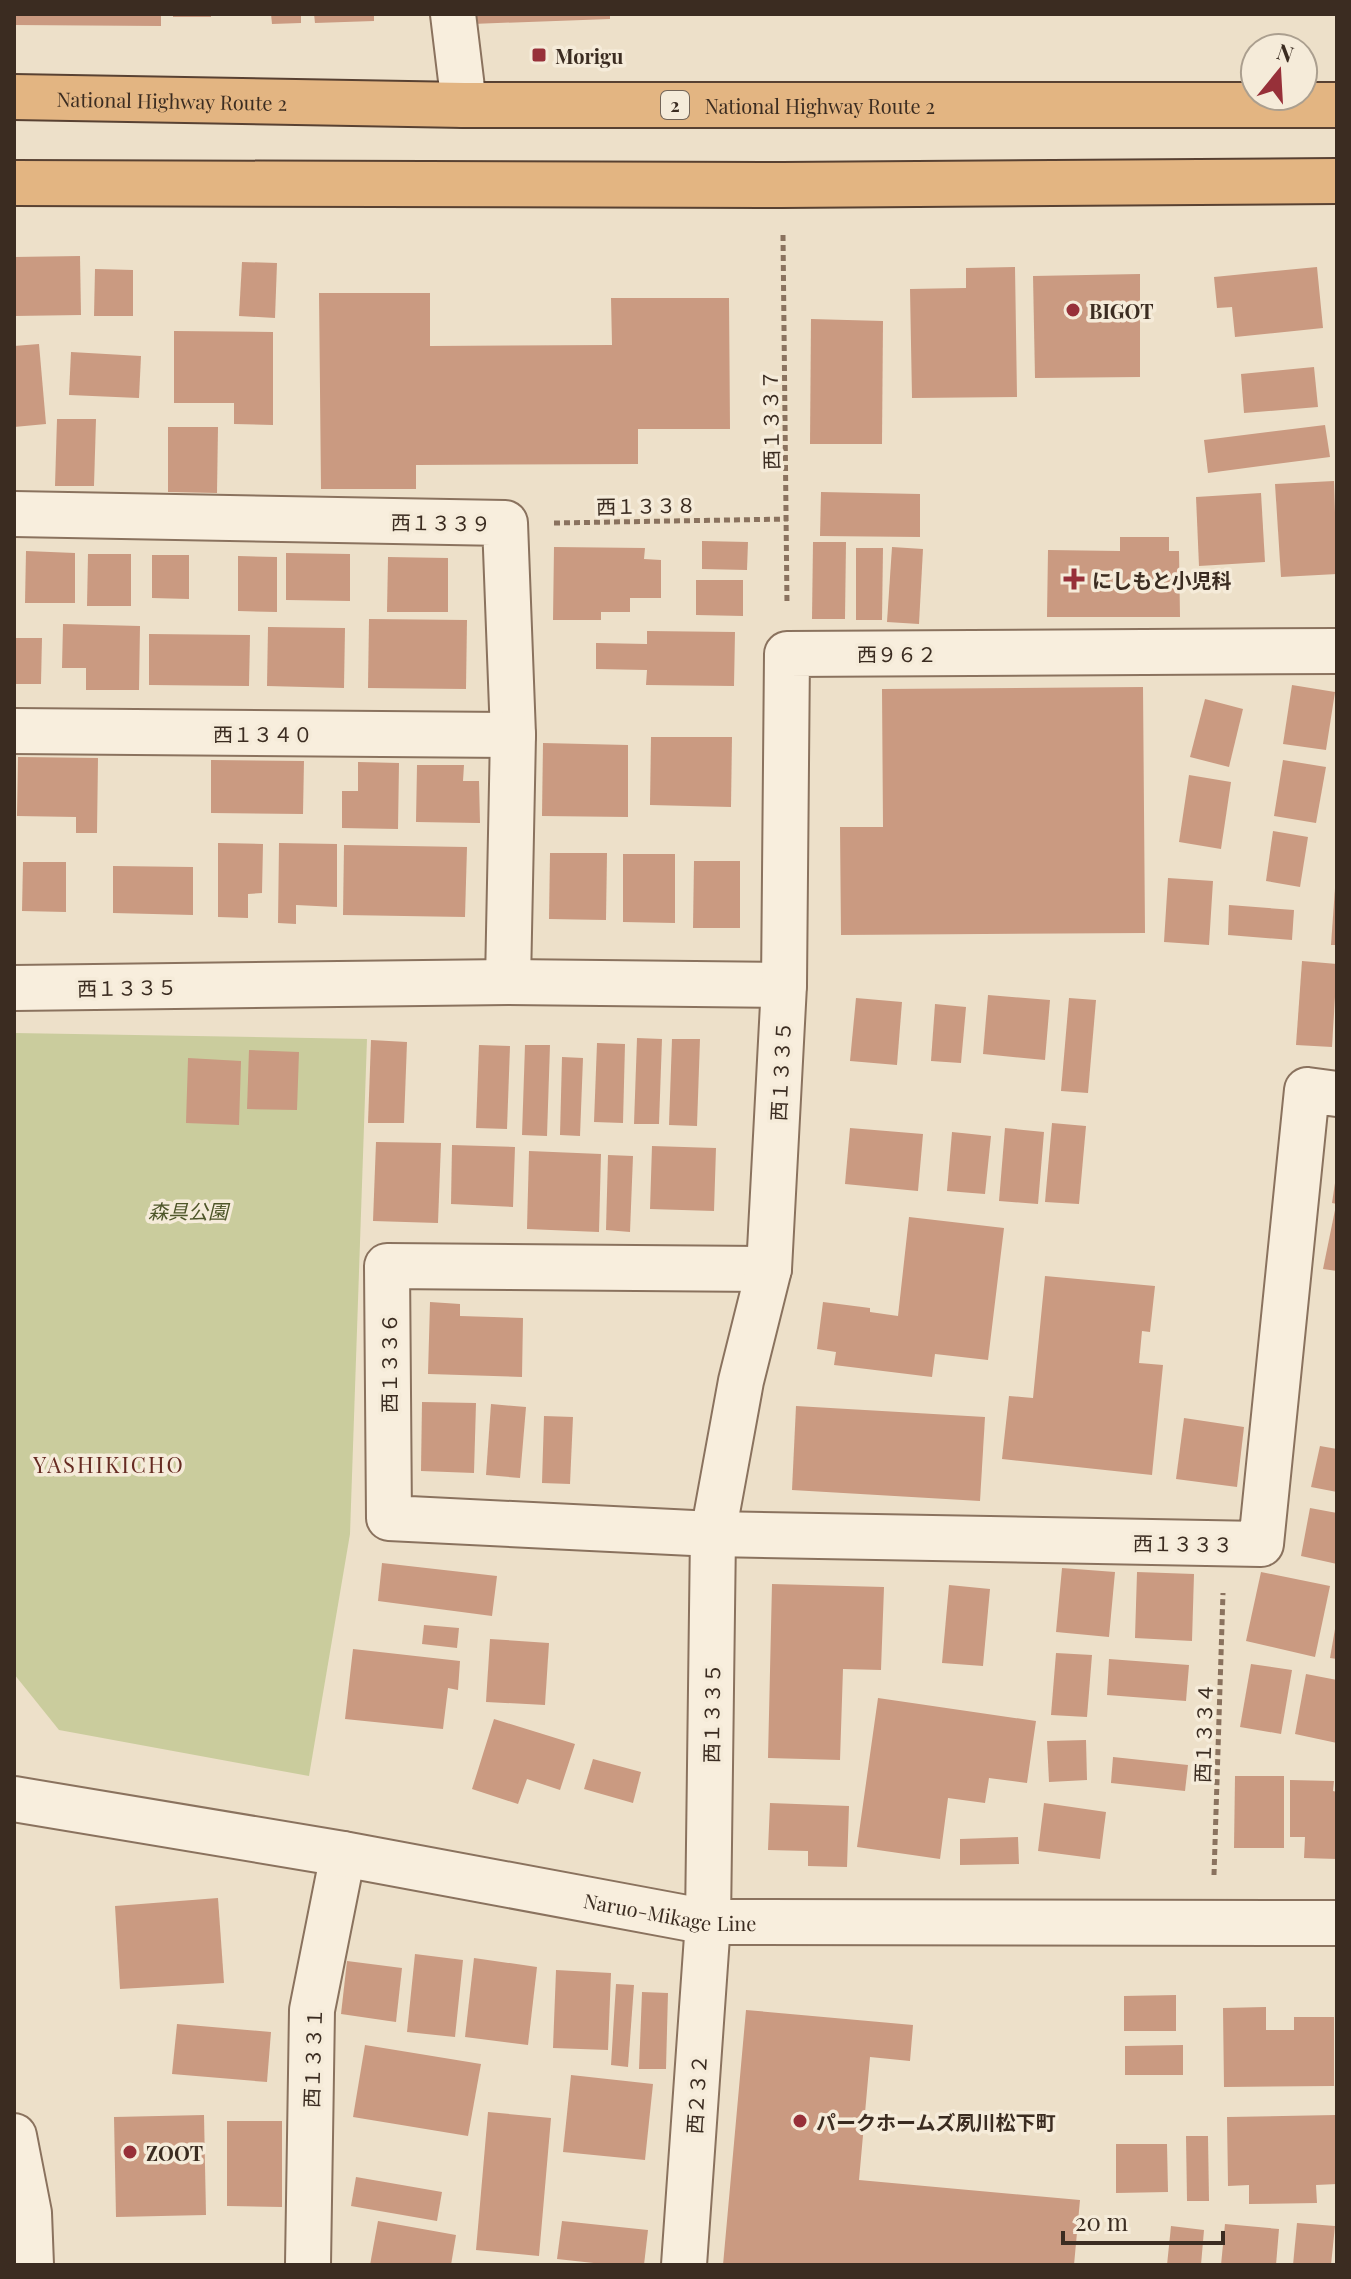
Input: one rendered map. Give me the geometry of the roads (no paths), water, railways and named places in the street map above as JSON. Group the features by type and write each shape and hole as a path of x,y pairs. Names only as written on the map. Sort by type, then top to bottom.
{"highway":[{"name":"National Highway Route 2","path":"14,97 464,105 1337,105"},
{"path":"14,183 782,185 1337,181"}],"street":[{"path":"453,14 464,105"},
{"name":"西１３３９","path":"14,514 505,523 513,735 508,982"},
{"name":"西９６２","path":"784,985 787,654 1337,651"},
{"name":"西１３４０","path":"14,731 513,735"},
{"name":"西１３３５","path":"14,988 508,982 784,985 769,1269 741,1381 713,1534 708,1922"},
{"name":"西１３３３","path":"713,1534 1261,1544 1307,1090 1337,1094"},
{"name":"西１３３６","path":"713,1534 389,1518 387,1266 769,1269"},
{"name":"Naruo-Mikage Line","path":"14,1799 343,1854 708,1922 1337,1923"},
{"name":"西１３３１","path":"308,2265 312,2010 343,1854"},
{"name":"西２３２","path":"684,2265 708,1922"},
{"path":"14,2136 29,2213 31,2265"}],"place":[{"name":"Morigu","path":"539,55"},
{"name":"BIGOT","path":"1073,310"},
{"name":"にしもと小児科","path":"1074,579"},
{"name":"パークホームズ夙川松下町","path":"800,2121"},
{"name":"ZOOT","path":"130,2152"}],"district":[{"name":"YASHIKICHO","path":"109,1464"}],"park label":[{"name":"森具公園","path":"188,1210"}]}
